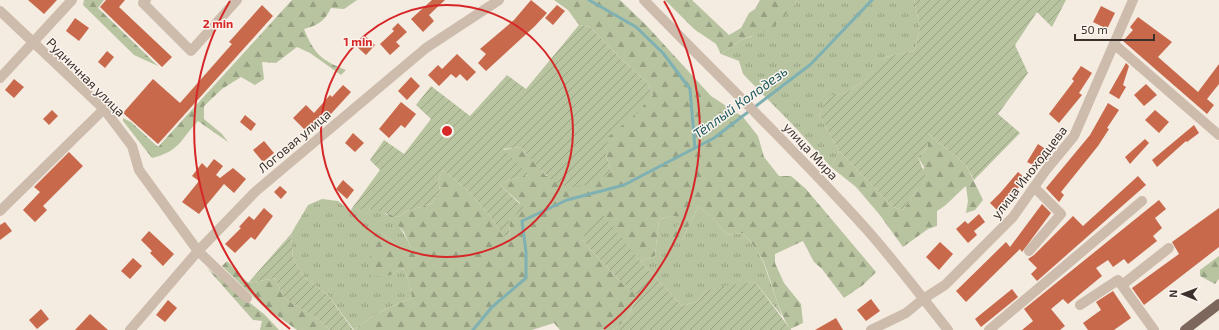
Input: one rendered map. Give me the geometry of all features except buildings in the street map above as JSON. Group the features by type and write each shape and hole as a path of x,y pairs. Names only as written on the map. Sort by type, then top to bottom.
{"main road":[{"path":"1185,330 1219,304"}],"street":[{"path":"0,78 72,0"},
{"path":"146,0 143,3 191,51 236,0"},
{"name":"Логовая улица","path":"130,330 198,251 255,192 420,53 499,0"},
{"name":"улица Мира","path":"644,0 732,91 778,134 868,232 948,330"},
{"name":"улица Иноходцева","path":"871,330 906,313 945,284 1013,217 1034,187 1074,136 1133,0"},
{"name":"Рудничная улица","path":"0,11 104,109 132,146 139,170 198,251 247,298"},
{"path":"1114,44 1219,135"},
{"path":"0,211 104,109"},
{"path":"1029,251 1061,214 1034,187"},
{"path":"989,330 1142,201"},
{"path":"1122,285 1169,248"},
{"path":"1080,305 1118,280 1154,330"}],"green space":[{"path":"84,0 104,0 98,8 158,66 134,55 83,5"},
{"path":"292,0 357,0 344,9 331,8 326,17 320,22 304,29 311,45 319,55 330,63 346,70 341,75 310,53 297,47 276,63 262,62 264,79 255,85 241,77 222,89 204,106 204,119 222,134 228,142 198,121 179,144 168,152 152,158 123,121 123,118 131,122 158,147"},
{"path":"554,0 620,0 647,26 711,96 743,117 758,136 764,157 779,176 791,176 806,189 876,272 863,285 844,298 822,269 814,262 803,241 775,254 775,263 784,283 801,304 803,323 790,329 778,305 764,263 752,244 743,233 727,235 712,217 698,207 682,240 672,236 681,217 670,216 659,220 655,256 640,261 621,240 582,240 621,282 638,295 626,320 613,330 560,330 554,323 532,330 354,330 382,311 412,298 409,281 403,268 391,275 370,277 369,264 372,249 382,233 400,248 411,248 404,232 386,213 398,217 407,211 431,204 440,191 438,180 443,170 468,191 490,216 501,233 510,240 509,219 520,203 500,185 511,179 528,175 503,150 520,147 546,176 611,172 606,154 607,137 653,95 647,82 619,57 590,27 579,25 568,10"},
{"path":"665,0 692,0 729,35 741,28 749,13 755,9 760,0 797,0 795,5 770,30 741,40 721,54 716,44 694,29"},
{"path":"797,0 914,0 920,27 915,50 886,57 876,66 865,80 844,94 828,96 819,115 839,151 831,167 793,125 743,74 739,61 721,54 741,40 751,37 795,5"},
{"path":"914,0 1066,0 1052,27 1037,12 1015,45 1028,73 998,114 1020,133 974,180 966,165 928,133 928,147 918,157 928,183 918,188 903,210 893,207 839,151 819,115 828,95 844,94 865,80 876,65 886,57 915,50 920,27"},
{"path":"579,25 590,27 619,57 647,82 653,95 637,113 608,137 606,154 611,172 583,186 572,187 563,185 547,176 520,147 503,149 529,175 511,179 500,185 524,208 509,219 510,240 501,233 490,216 468,191 443,170 438,180 440,191 431,204 407,211 398,217 367,208 350,211 380,170 370,160 384,140 404,154 431,119 416,105 431,86 470,116 507,75 526,89"},
{"path":"928,133 966,165 983,200 975,210 966,213 968,201 966,186 945,206 937,211 937,226 928,229 903,247 879,214 856,187 831,167 839,151 893,207 903,210 918,188 924,167 918,157 928,147"},
{"path":"322,199 338,201 350,211 366,208 382,212 399,227 411,248 400,248 382,233 391,275 403,268 409,281 412,298 382,311 354,330 328,295 304,277 293,258 291,234 308,205"},
{"path":"698,207 712,217 727,235 743,233 757,250 764,264 782,316 755,282 707,290 698,301 682,306 640,261 655,256 659,220 670,216 682,217 682,240"},
{"path":"600,211 640,261 682,306 698,301 707,290 729,285 755,282 791,330 613,330 626,320 638,296 621,282 582,240 588,227"},
{"path":"291,234 293,258 304,277 328,295 353,330 330,330 319,320 284,298 275,278 248,283"},
{"path":"1219,256 1219,279 1215,284 1200,276 1200,270"},
{"path":"227,261 248,283 275,278 284,298 319,320 330,330 297,330 262,305 222,266"},
{"path":"207,268 265,315 279,330 260,330 262,321 253,320"}],"waterway":[{"path":"589,0 636,27 663,53 690,89 695,148"},
{"name":"Тёплый Колодезь","path":"473,330 492,307 526,278 526,252 522,221 567,200 624,185 714,138 811,64 872,0"}]}
